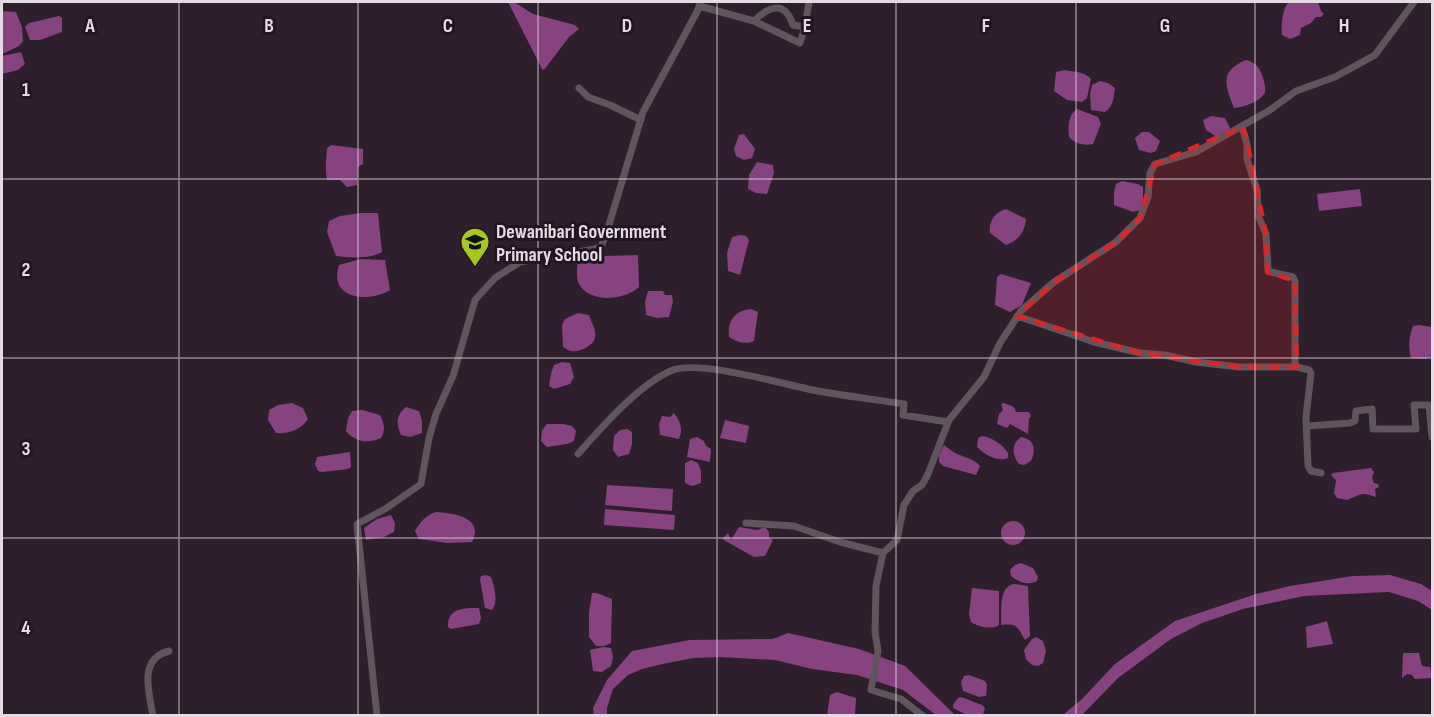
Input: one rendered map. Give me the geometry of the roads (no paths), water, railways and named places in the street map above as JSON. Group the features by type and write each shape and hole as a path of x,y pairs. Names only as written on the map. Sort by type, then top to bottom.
{"street":[{"path":"378,715 357,524 385,510 421,484 429,438 436,414 453,376 476,300 495,278 520,262 601,246 643,112 699,4 754,21 800,43 809,2"},
{"path":"923,716 901,699 871,690 878,651 874,632 876,586 883,553 897,540 904,505 913,491 922,485 928,474 948,422 984,377 1000,343 1017,316 1054,282 1116,242 1140,218 1148,197 1150,173 1155,164 1196,152 1270,110 1296,91 1335,77 1375,55 1414,2"},
{"path":"754,21 773,7 785,10 790,15 793,25 804,27"},
{"path":"579,88 588,97 641,120"},
{"path":"1242,127 1247,144 1247,159 1257,190 1258,215 1266,234 1268,269 1271,272 1293,277 1295,281 1295,364 1297,367"},
{"path":"1017,316 1094,342 1140,353 1239,367 1297,367 1309,370 1311,373 1306,417 1308,466 1311,471 1321,473"},
{"path":"578,454 632,398 675,369 692,367 904,404 903,415 948,422"},
{"path":"1307,426 1350,423 1355,420 1356,411 1372,409 1373,429 1416,429 1414,405 1430,405 1432,437"},
{"path":"746,523 794,526 840,542 883,553"},
{"path":"153,716 147,682 149,668 153,660 169,651"}],"place":[{"name":"Dewanibari Government Primary School","path":"475,268"}]}
